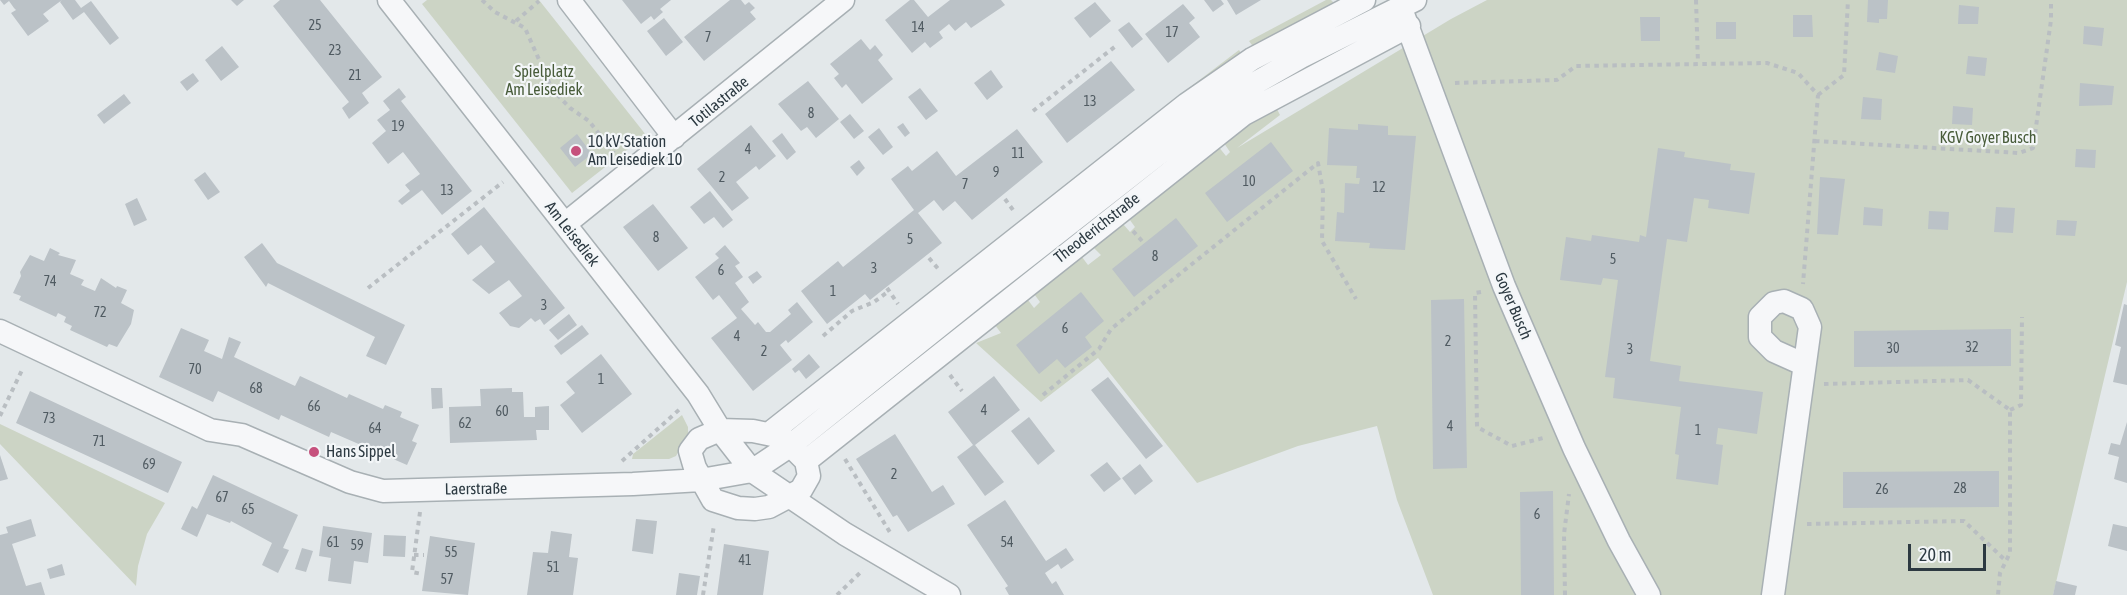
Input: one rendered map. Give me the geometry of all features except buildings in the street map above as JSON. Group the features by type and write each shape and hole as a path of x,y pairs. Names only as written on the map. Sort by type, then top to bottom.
{"street":[{"name":"Am Leisediek","path":"389,0 698,394 720,430 752,471"},
{"path":"569,0 674,137"},
{"name":"Totilastraße","path":"565,224 843,0"},
{"name":"Theoderichstraße","path":"770,434 1186,104 1252,59 1364,0"},
{"name":"Theoderichstraße","path":"798,453 955,289 1231,97 1301,57 1408,11"},
{"name":"Theoderichstraße","path":"752,471 832,439 1244,114 1408,11"},
{"name":"Goyer Busch","path":"1408,11 1430,84 1504,286 1567,432 1619,541 1649,595"},
{"path":"1773,595 1803,364 1810,327 1802,309 1794,303 1784,301 1766,309 1758,327 1766,345 1803,364"},
{"name":"Laerstraße","path":"0,331 210,430 242,435 350,482 383,491 605,486 701,480 752,471"},
{"path":"720,430 770,434 782,437 798,453 809,476 801,490 789,498 755,510 716,501 701,480 692,459 691,446 709,432 720,430"},
{"path":"752,471 789,498 949,595"}],"path":[{"path":"482,0 495,12 516,21 530,35 537,58 552,89 570,108 589,121 630,172"},
{"path":"1696,0 1698,63"},
{"path":"1818,95 1844,75 1848,0"},
{"path":"1815,141 2019,153 2033,148 2051,21 2051,0"},
{"path":"516,21 539,1"},
{"path":"1033,111 1117,45"},
{"path":"1430,84 1557,80 1576,66 1767,63 1798,73 1818,95 1803,286 1794,303"},
{"path":"1043,395 1099,349 1111,328 1318,163 1323,191 1322,241 1356,298"},
{"path":"368,288 520,168"},
{"path":"1005,199 1018,217"},
{"path":"1135,233 1142,241"},
{"path":"929,258 955,289"},
{"path":"1504,286 1475,293 1477,427 1512,446 1567,432"},
{"path":"823,336 852,311 874,302 888,289 902,309"},
{"path":"2010,410 2021,405 2022,317"},
{"path":"0,416 33,347"},
{"path":"1800,389 1834,382 1968,380 2010,410"},
{"path":"605,486 622,460 698,394"},
{"path":"1998,595 1998,581 2010,553 2010,410"},
{"path":"832,439 890,528 890,559 837,595"},
{"path":"1566,595 1564,534 1569,492 1588,476"},
{"path":"422,574 412,573 423,490"},
{"path":"868,494 873,490"},
{"path":"703,595 716,501"},
{"path":"1783,524 1964,521 2006,560"},
{"path":"414,555 424,555"}],"green space":[{"name":"Spielplatz Am Leisediek","path":"427,0 539,0 646,135 572,193 422,4"},
{"path":"1326,0 1331,0 1339,8 1257,52 1249,41"},
{"name":"KGV Goyer Busch","path":"1487,0 2127,0 2127,282 2053,595 1433,595 1397,500 1377,426 1298,446 1197,483 1098,358 1041,402 976,343 1001,333 995,325 1022,292 1034,308 1040,302 1029,287 1079,253 1088,265 1101,255 1089,243 1117,217 1130,232 1135,227 1124,212 1214,141 1226,156 1230,152 1220,137 1273,101 1280,115 1237,148 1451,19"},
{"path":"1239,50 1245,59 1190,97 1185,91"},
{"path":"682,415 688,427 688,435 676,456 669,459 632,459 633,454"},
{"path":"0,424 165,503 147,534 138,566 136,586 0,444"}],"place":[{"name":"10 kV-Station Am Leisediek 10","path":"576,151"},
{"name":"Hans Sippel","path":"314,452"}]}
